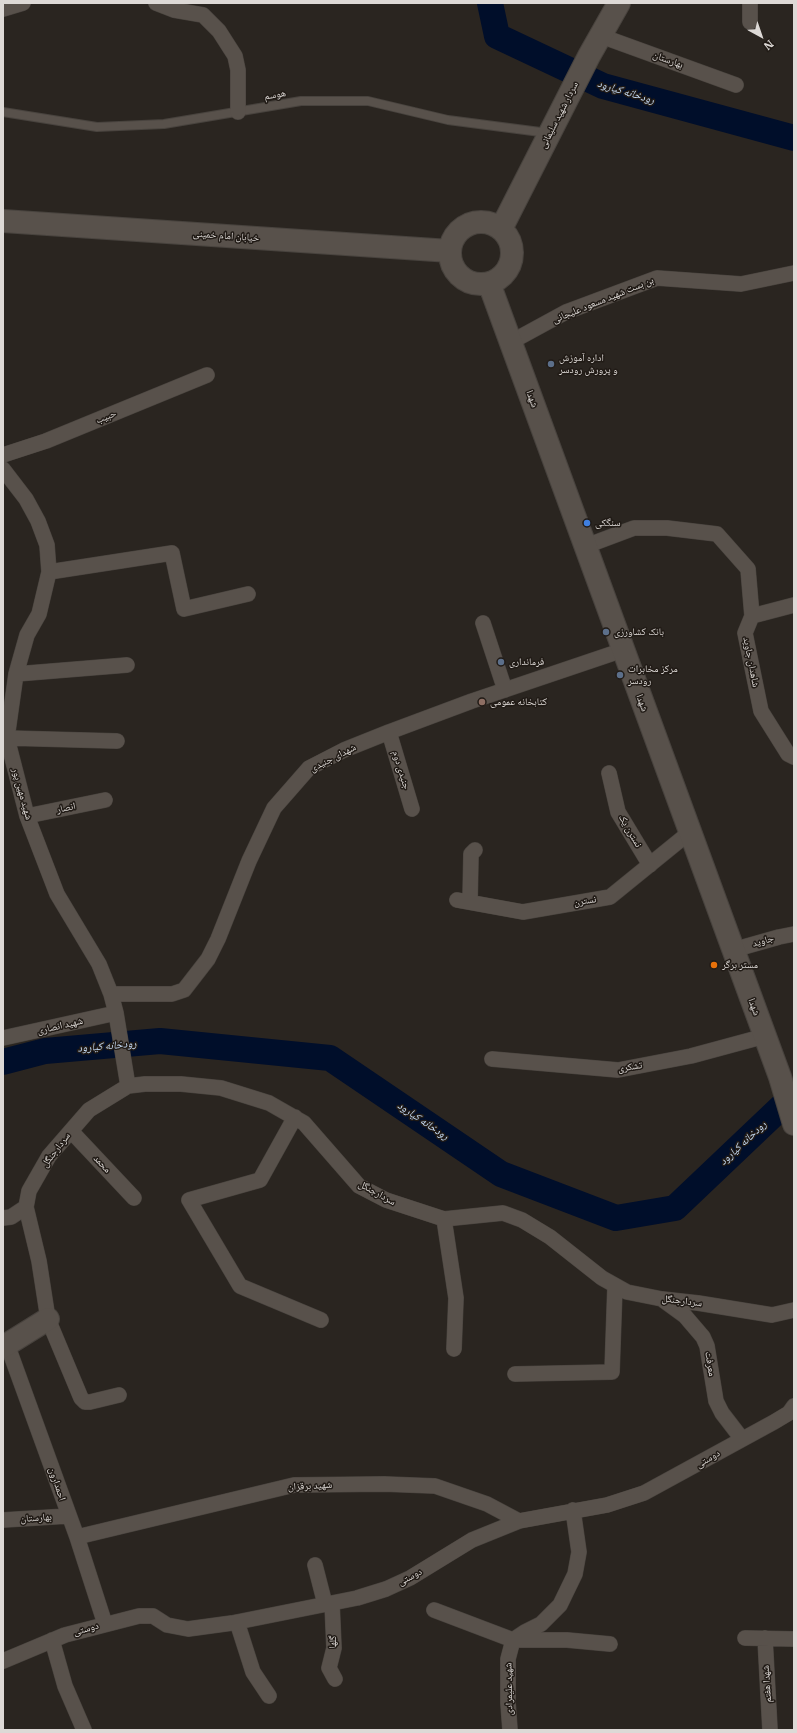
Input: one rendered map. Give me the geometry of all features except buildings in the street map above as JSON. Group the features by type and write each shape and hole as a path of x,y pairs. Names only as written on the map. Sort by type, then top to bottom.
{"main road":[{"name":"سردار شهید سلیمانی","path":"502,229 589,56 619,3"},
{"name":"خیابان امام خمینی","path":"3,221 450,251"},
{"path":"483,222 493,224 502,229 508,236 512,245 513,255 511,264 506,273 498,280 489,284 470,282 461,277 455,270 451,261 450,251 452,242 457,233 464,226 483,222"},
{"name":"شهدا","path":"489,284 780,1077 794,1124"},
{"path":"5,1346 48,1319"}],"street":[{"path":"3,9 23,3"},
{"path":"156,3 174,10 203,16 219,31 234,56 238,70 238,112"},
{"path":"750,3 750,22"},
{"name":"بهارستان","path":"601,36 736,84"},
{"name":"بن بست شهید مسعود علیجانی","path":"510,342 566,312 657,278 740,284 794,273"},
{"name":"حبیب","path":"3,455 46,440 207,375"},
{"name":"شهید مهین پور","path":"3,469 26,499 38,521 47,545 49,572 39,614 27,635 8,702 7,738 27,816 57,894 99,964 111,994 117,1018 128,1086"},
{"name":"شاهدان جاوید","path":"586,546 634,528 667,528 717,534 748,569 752,616 745,633 761,712 788,754 794,758"},
{"path":"49,572 172,553 184,609 248,594"},
{"path":"752,616 794,605"},
{"path":"483,623 505,690"},
{"name":"شهدای جنیدی","path":"111,994 172,994 184,990 208,959 218,939 249,861 274,808 309,768 344,750 389,732 505,690 623,650"},
{"path":"16,674 127,665"},
{"name":"جنیدی دوم","path":"389,732 412,808"},
{"path":"7,738 117,741"},
{"name":"نسترن یک","path":"609,773 618,812 650,865"},
{"name":"انصار","path":"27,816 105,800"},
{"name":"نسترن","path":"475,850 470,854 464,901 523,912 610,897 690,832"},
{"name":"جاوید","path":"733,950 779,936 794,934"},
{"name":"شهید انصاری","path":"3,1038 117,1018"},
{"name":"تشکری","path":"492,1059 618,1070 691,1056 765,1036"},
{"name":"سردارجنگل","path":"26,1207 29,1191 49,1156 70,1131 89,1110 128,1086 145,1084 181,1084 221,1088 269,1103 304,1123 359,1186 386,1200 444,1220 503,1213 522,1220 550,1237 602,1278 627,1292 662,1299 698,1303 772,1315 794,1310"},
{"path":"295,1117 260,1180 189,1200 240,1286 321,1320"},
{"name":"محمد","path":"70,1131 134,1198"},
{"path":"3,1218 11,1218 26,1207 39,1261 48,1319 81,1398 85,1402 90,1402 119,1396"},
{"path":"444,1220 456,1298 454,1349"},
{"path":"515,1374 612,1372 615,1286"},
{"name":"معرفت","path":"662,1299 685,1316 703,1337 707,1346 716,1401 722,1414 742,1439"},
{"name":"احمدارون","path":"5,1346 77,1537 105,1624"},
{"name":"دوستی","path":"3,1661 52,1640 105,1624 139,1616 153,1616 167,1625 188,1629 237,1622 328,1604 357,1598 386,1589 410,1578 472,1540 519,1520 607,1505 644,1493 789,1413 794,1406"},
{"name":"شهید برقزان","path":"77,1537 294,1485 384,1484 435,1486 488,1504 519,1520"},
{"path":"513,1640 541,1624 560,1605 575,1574 579,1552 573,1510"},
{"name":"بهارستان","path":"3,1520 68,1516"},
{"name":"گلها","path":"315,1565 328,1604 334,1648 329,1668 335,1679"},
{"path":"434,1610 513,1640 567,1640 610,1644"},
{"path":"237,1622 253,1672 269,1696"},
{"path":"746,1638 794,1639"},
{"name":"شهدا هفتم","path":"765,1638 770,1730"},
{"path":"52,1640 65,1686 84,1730"},
{"name":"شهید علیمرادی","path":"510,1730 508,1703 508,1659 513,1640"}],"lane":[{"name":"هوسم","path":"3,112 97,127 164,124 301,101 368,101 448,120 550,134"}],"waterway":[{"name":"رودخانه کیارود","path":"490,3 497,36 603,86 794,138"},
{"name":"رودخانه کیارود","path":"3,1062 45,1051 160,1041 330,1058 501,1174 616,1218 675,1208 794,1095"}],"place":[{"name":"اداره آموزش و پرورش رودسر","path":"551,364"},
{"name":"سنگکى","path":"587,523"},
{"name":"بانک کشاورزى","path":"606,632"},
{"name":"فرماندارى","path":"501,662"},
{"name":"مرکز مخابرات رودسر","path":"620,675"},
{"name":"کتابخانه عمومى","path":"482,702"},
{"name":"مستر برگر","path":"714,965"}]}
